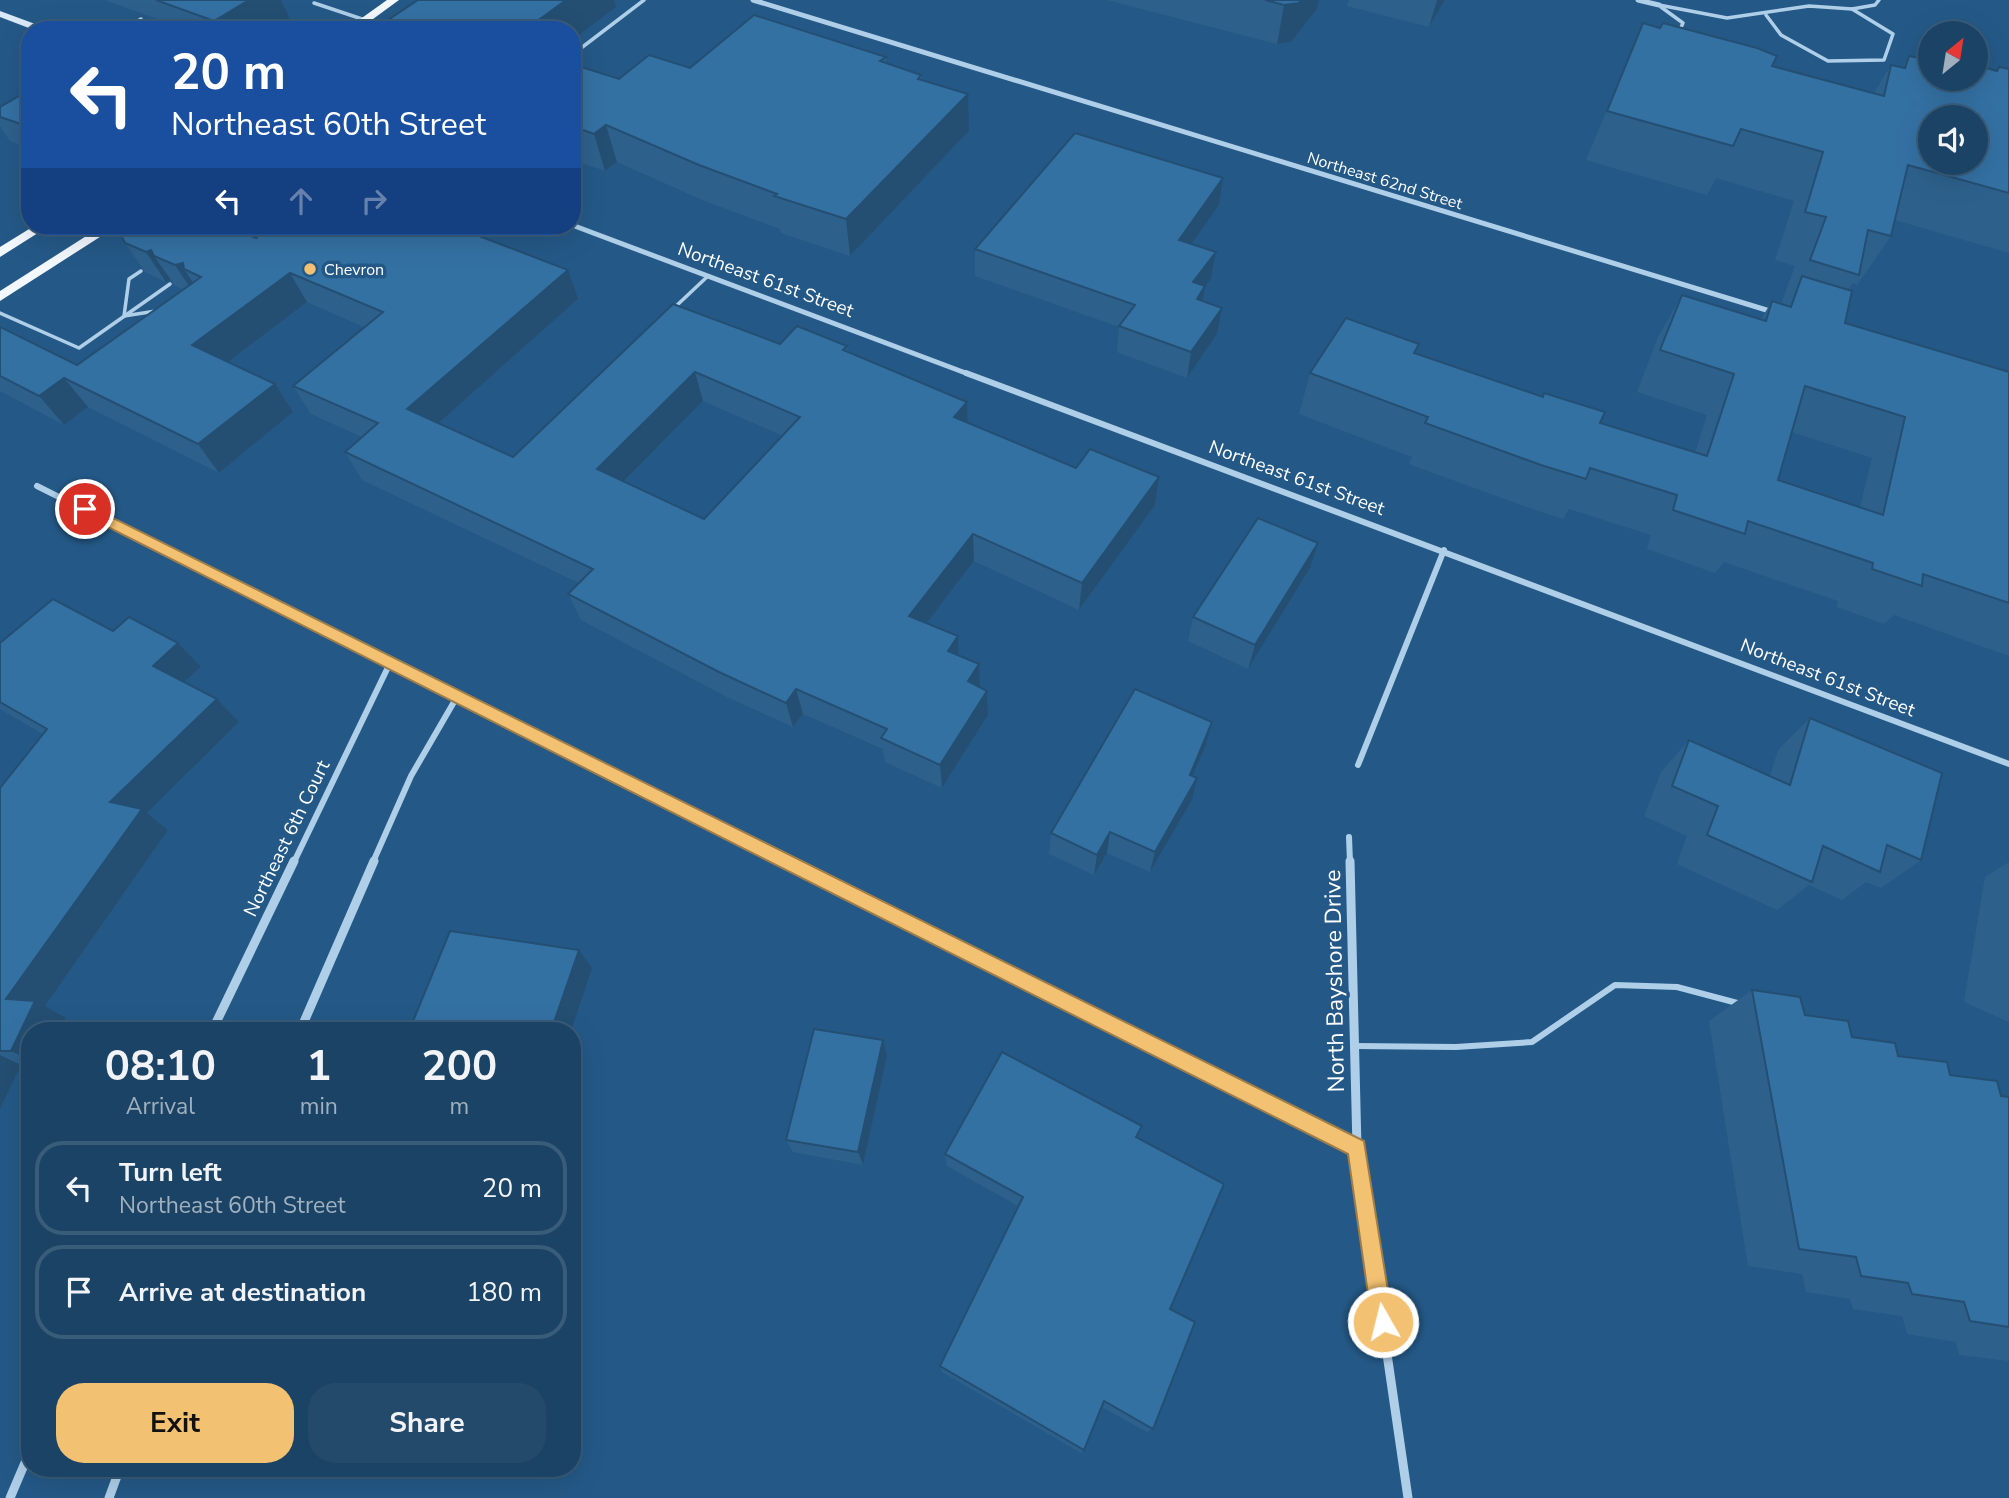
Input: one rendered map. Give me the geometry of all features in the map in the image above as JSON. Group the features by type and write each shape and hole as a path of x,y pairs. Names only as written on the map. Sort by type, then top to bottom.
{"main road":[{"path":"365,20 394,0"},
{"path":"0,14 21,22"},
{"path":"0,253 29,235"},
{"path":"0,297 97,235"}],"street":[{"name":"Northeast 62nd Street","path":"753,0 1779,314"},
{"path":"1638,0 1659,5"},
{"name":"Northeast 61st Street","path":"581,228 2009,764"},
{"path":"37,486 391,661 1357,1148"},
{"path":"1358,765 1444,550"},
{"name":"Northeast 6th Court","path":"216,1022 391,661"},
{"path":"304,1022 411,776 458,695"},
{"name":"North Bayshore Drive","path":"1349,837 1357,1148 1408,1498"},
{"path":"10,1498 21,1472"},
{"path":"109,1498 117,1477"}],"lane":[{"path":"581,48 644,0"},
{"path":"1659,5 1727,18 1765,15 1809,6 1852,9 1875,5 1879,0"},
{"path":"314,3 365,20"},
{"path":"1659,5 1684,23 1675,42"},
{"path":"1765,15 1782,35 1828,61 1884,60 1893,34 1852,9"},
{"path":"231,239 237,235"},
{"path":"263,235 264,250"},
{"path":"124,316 129,279 141,271"},
{"path":"674,308 708,276"},
{"path":"0,313 79,348 170,284"},
{"path":"124,316 161,310"},
{"path":"1355,1046 1456,1047 1532,1042 1615,985 1677,988 1743,1005"}],"building":[{"path":"156,0 249,0 214,21"},
{"path":"418,0 566,0 537,21 386,21"},
{"path":"1265,0 1301,0 1299,3 1284,5"},
{"path":"754,15 886,57 880,61 921,75 918,79 968,94 846,219 774,196 777,194 699,165 606,125 594,134 581,129 581,67 619,79 649,55 690,68"},
{"path":"1643,23 1660,28 1663,23 1757,48 1777,56 1772,66 1884,96 1891,65 1905,68 1909,56 1918,58 1918,91 1988,91 1988,68 1997,71 1999,67 2009,69 2009,193 1944,175 1988,175 1988,105 1918,105 1918,168 1908,165 1891,236 1868,230 1859,275 1810,260 1826,217 1805,212 1823,152 1741,129 1733,146 1607,111"},
{"path":"21,95 21,124 0,117 0,107"},
{"path":"1075,133 1223,178 1179,240 1216,252 1193,282 1205,286 1197,299 1222,308 1191,352 1119,326 1135,305 975,249"},
{"path":"125,235 248,235 256,238 260,235 477,235 568,270 407,409 513,457 673,304 780,344 797,326 847,346 843,350 967,402 954,417 1076,468 1090,449 1159,477 1082,583 973,534 909,616 958,636 948,651 979,664 968,681 987,691 940,765 881,738 887,729 796,689 786,703 719,672 568,594 593,569 345,452 378,423 293,386 383,312 290,273 192,345 275,384 198,444 64,378 39,396 0,376 0,327 77,365 201,277 184,269 183,263 175,265 154,256 151,250 146,252 125,243 122,237","holes":["695,372 800,417 704,519 597,469"]},
{"path":"1802,276 1852,291 1845,323 2009,372 2009,603 1923,574 1922,586 1872,569 1873,563 1748,521 1745,534 1673,510 1677,495 1590,468 1586,479 1541,465 1425,423 1428,417 1310,373 1346,318 1419,344 1414,353 1543,397 1544,393 1605,412 1600,423 1707,456 1734,374 1660,350 1682,295 1766,321 1772,301 1791,307","holes":["1805,386 1905,417 1883,515 1778,480"]},
{"path":"1258,518 1318,543 1255,645 1193,617"},
{"path":"53,599 113,631 129,617 178,643 153,666 217,699 110,802 142,809 6,999 35,1001 25,1022 21,1022 21,1030 11,1051 0,1051 0,788 47,729 0,702 0,643"},
{"path":"1135,689 1212,722 1190,775 1197,778 1155,852 1110,832 1097,855 1051,833"},
{"path":"1810,718 1942,773 1921,860 1887,845 1880,872 1823,846 1812,882 1707,835 1718,806 1672,786 1689,740 1790,785"},
{"path":"450,931 579,950 554,1022 413,1022"},
{"path":"1752,990 1800,997 1805,1015 1848,1021 1852,1037 1895,1043 1898,1056 1947,1062 1950,1075 1997,1081 2001,1096 2009,1097 2009,1327 1970,1321 1964,1302 1912,1294 1908,1283 1861,1276 1856,1257 1799,1249"},
{"path":"814,1029 883,1040 858,1152 786,1140"},
{"path":"1002,1052 1142,1126 1136,1137 1224,1184 1170,1309 1195,1322 1153,1429 1104,1401 1084,1450 940,1366 1023,1197 945,1154"}],"place":[{"name":"Chevron","path":"310,269"}],"route":[{"path":"85,509 1357,1148 1383,1322"}]}
